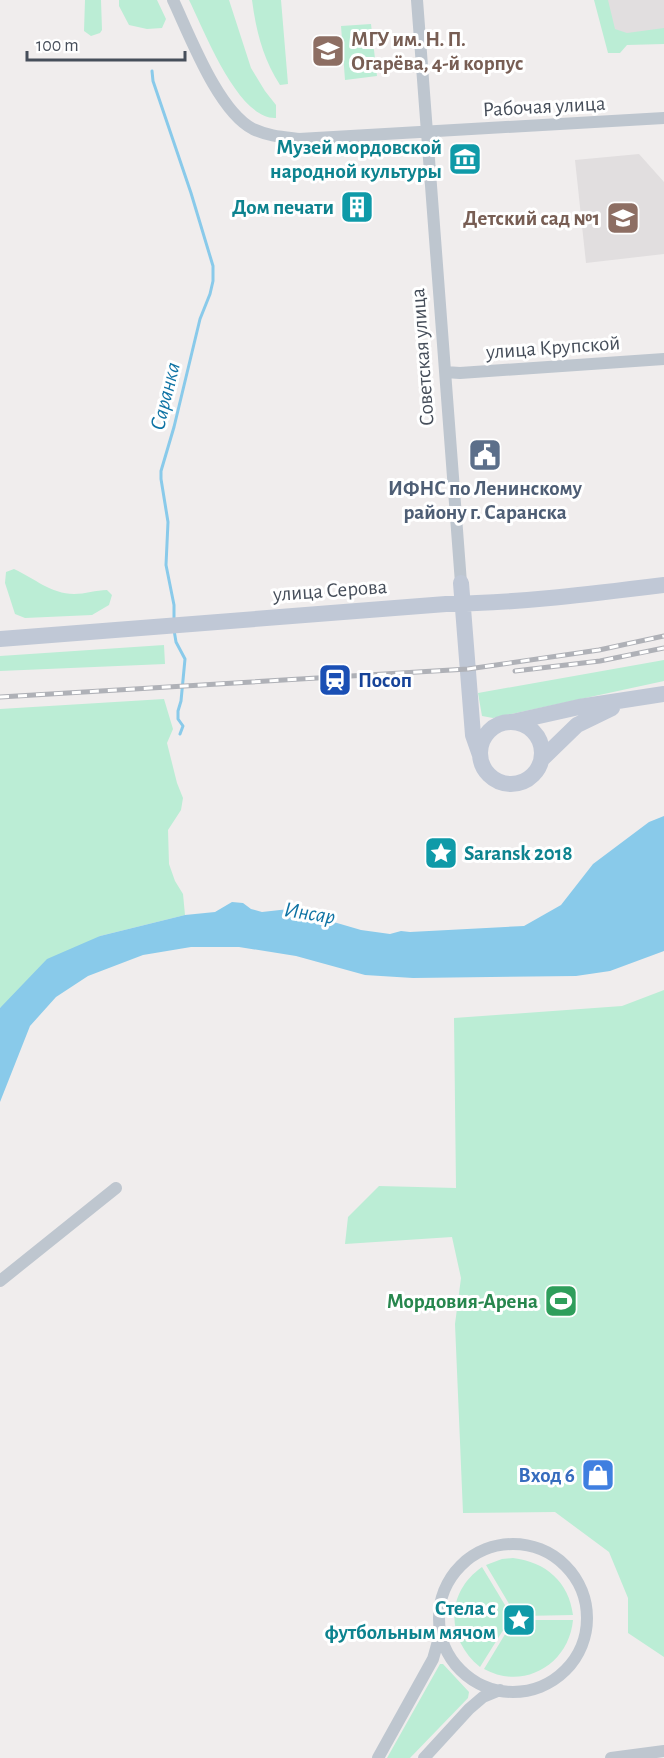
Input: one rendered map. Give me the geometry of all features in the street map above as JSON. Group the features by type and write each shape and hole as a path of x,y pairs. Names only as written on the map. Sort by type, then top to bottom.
{"street":[{"name":"Рабочая улица","path":"172,0 219,95 230,111 252,129 266,134 299,139 664,118"},
{"name":"Советская улица","path":"417,0 473,735 481,759"},
{"name":"улица Крупской","path":"445,372 460,373 664,359"},
{"name":"улица Серова","path":"0,639 600,593 664,585"},
{"path":"626,700 577,725 542,759 531,777 514,784 505,784 489,775 481,759 483,741 488,733 506,723 555,712 626,700 664,694"},
{"path":"472,711 486,723 519,723 534,733 542,750 542,759"},
{"path":"0,1281 116,1188"},
{"path":"378,1758 433,1659 438,1647 441,1603 452,1576 466,1561 485,1549 506,1544 527,1545 541,1549 565,1565 581,1589 585,1603 587,1618 581,1646 565,1670 554,1679 527,1690 500,1690 476,1682 457,1665 446,1649 440,1630"},
{"path":"424,1758 469,1709 483,1697 500,1690"},
{"path":"611,1758 664,1751"}],"shaded area":[{"path":"606,0 664,0 664,34 609,39"},
{"name":"Детский сад №1","path":"639,154 664,182 664,254 586,263 575,160"}],"green space":[{"path":"85,0 101,0 102,30 91,36 84,31"},
{"path":"119,0 157,0 166,19 162,28 147,29 129,25 119,6"},
{"path":"189,0 229,0 251,68 276,105 276,118 262,115 248,105 236,89 213,51"},
{"path":"252,0 281,0 288,84 280,85 269,65 258,34"},
{"path":"594,0 608,0 615,29 627,33 664,28 664,44 627,45 620,53 608,53"},
{"path":"371,24 377,76 345,80 341,26"},
{"path":"14,569 50,588 66,593 78,594 107,590 112,595 109,605 92,615 25,618 15,614 5,583 6,572"},
{"path":"164,645 165,664 0,671 0,656"},
{"path":"664,660 664,681 493,718 482,716 478,693"},
{"path":"164,699 173,729 167,743 183,798 181,810 168,830 169,864 183,894 185,915 100,936 0,1008 0,709"},
{"name":"Мордовия-Арена","path":"664,990 664,1657 628,1633 628,1598 609,1552 555,1512 463,1513 455,1324 461,1278 452,1237 345,1244 348,1217 379,1186 456,1188 454,1018 622,1006"},
{"path":"513,1558 536,1564 554,1576 567,1593 573,1615 522,1616 519,1610 512,1609 486,1565"},
{"path":"482,1567 508,1610 504,1616 507,1624 480,1667 461,1643 454,1616 461,1590"},
{"path":"522,1620 573,1620 570,1636 563,1649 554,1661 542,1669 529,1675 514,1677 499,1675 484,1669 510,1626 519,1626"},
{"path":"440,1664 443,1664 469,1692 468,1698 410,1758 387,1758"}],"water":[{"path":"664,816 664,951 610,971 576,976 413,978 365,975 296,956 239,947 191,947 143,955 88,976 56,997 30,1026 0,1102 0,1008 47,959 100,936 185,915 215,912 232,902 243,903 251,909 262,912 289,909 361,930 390,934 401,931 524,926 561,905 593,864 649,822"}],"waterway":[{"name":"Саранка","path":"152,71 153,81 213,266 210,294 200,319 161,471 168,522 166,565 174,605 174,621"},
{"name":"Саранка","path":"174,630 176,642 185,659 178,711 178,719 183,726 180,734"}],"railway":[{"path":"0,697 468,669 599,650 664,636"},
{"path":"515,671 600,661 664,648"}],"place":[{"name":"МГУ им. Н. П. Огарёва, 4-й корпус","path":"328,51"},
{"name":"Музей мордовской народной культуры","path":"465,159"},
{"name":"Дом печати","path":"357,207"},
{"name":"Детский сад №1","path":"623,218"},
{"name":"ИФНС по Ленинскому району г. Саранска","path":"485,455"},
{"name":"Посоп","path":"335,680"},
{"name":"Saransk 2018","path":"441,853"},
{"name":"Мордовия-Арена","path":"561,1301"},
{"name":"Вход 6","path":"598,1475"},
{"name":"Стела с футбольным мячом","path":"519,1620"}],"water label":[{"name":"Инсар","path":"310,912"}]}
